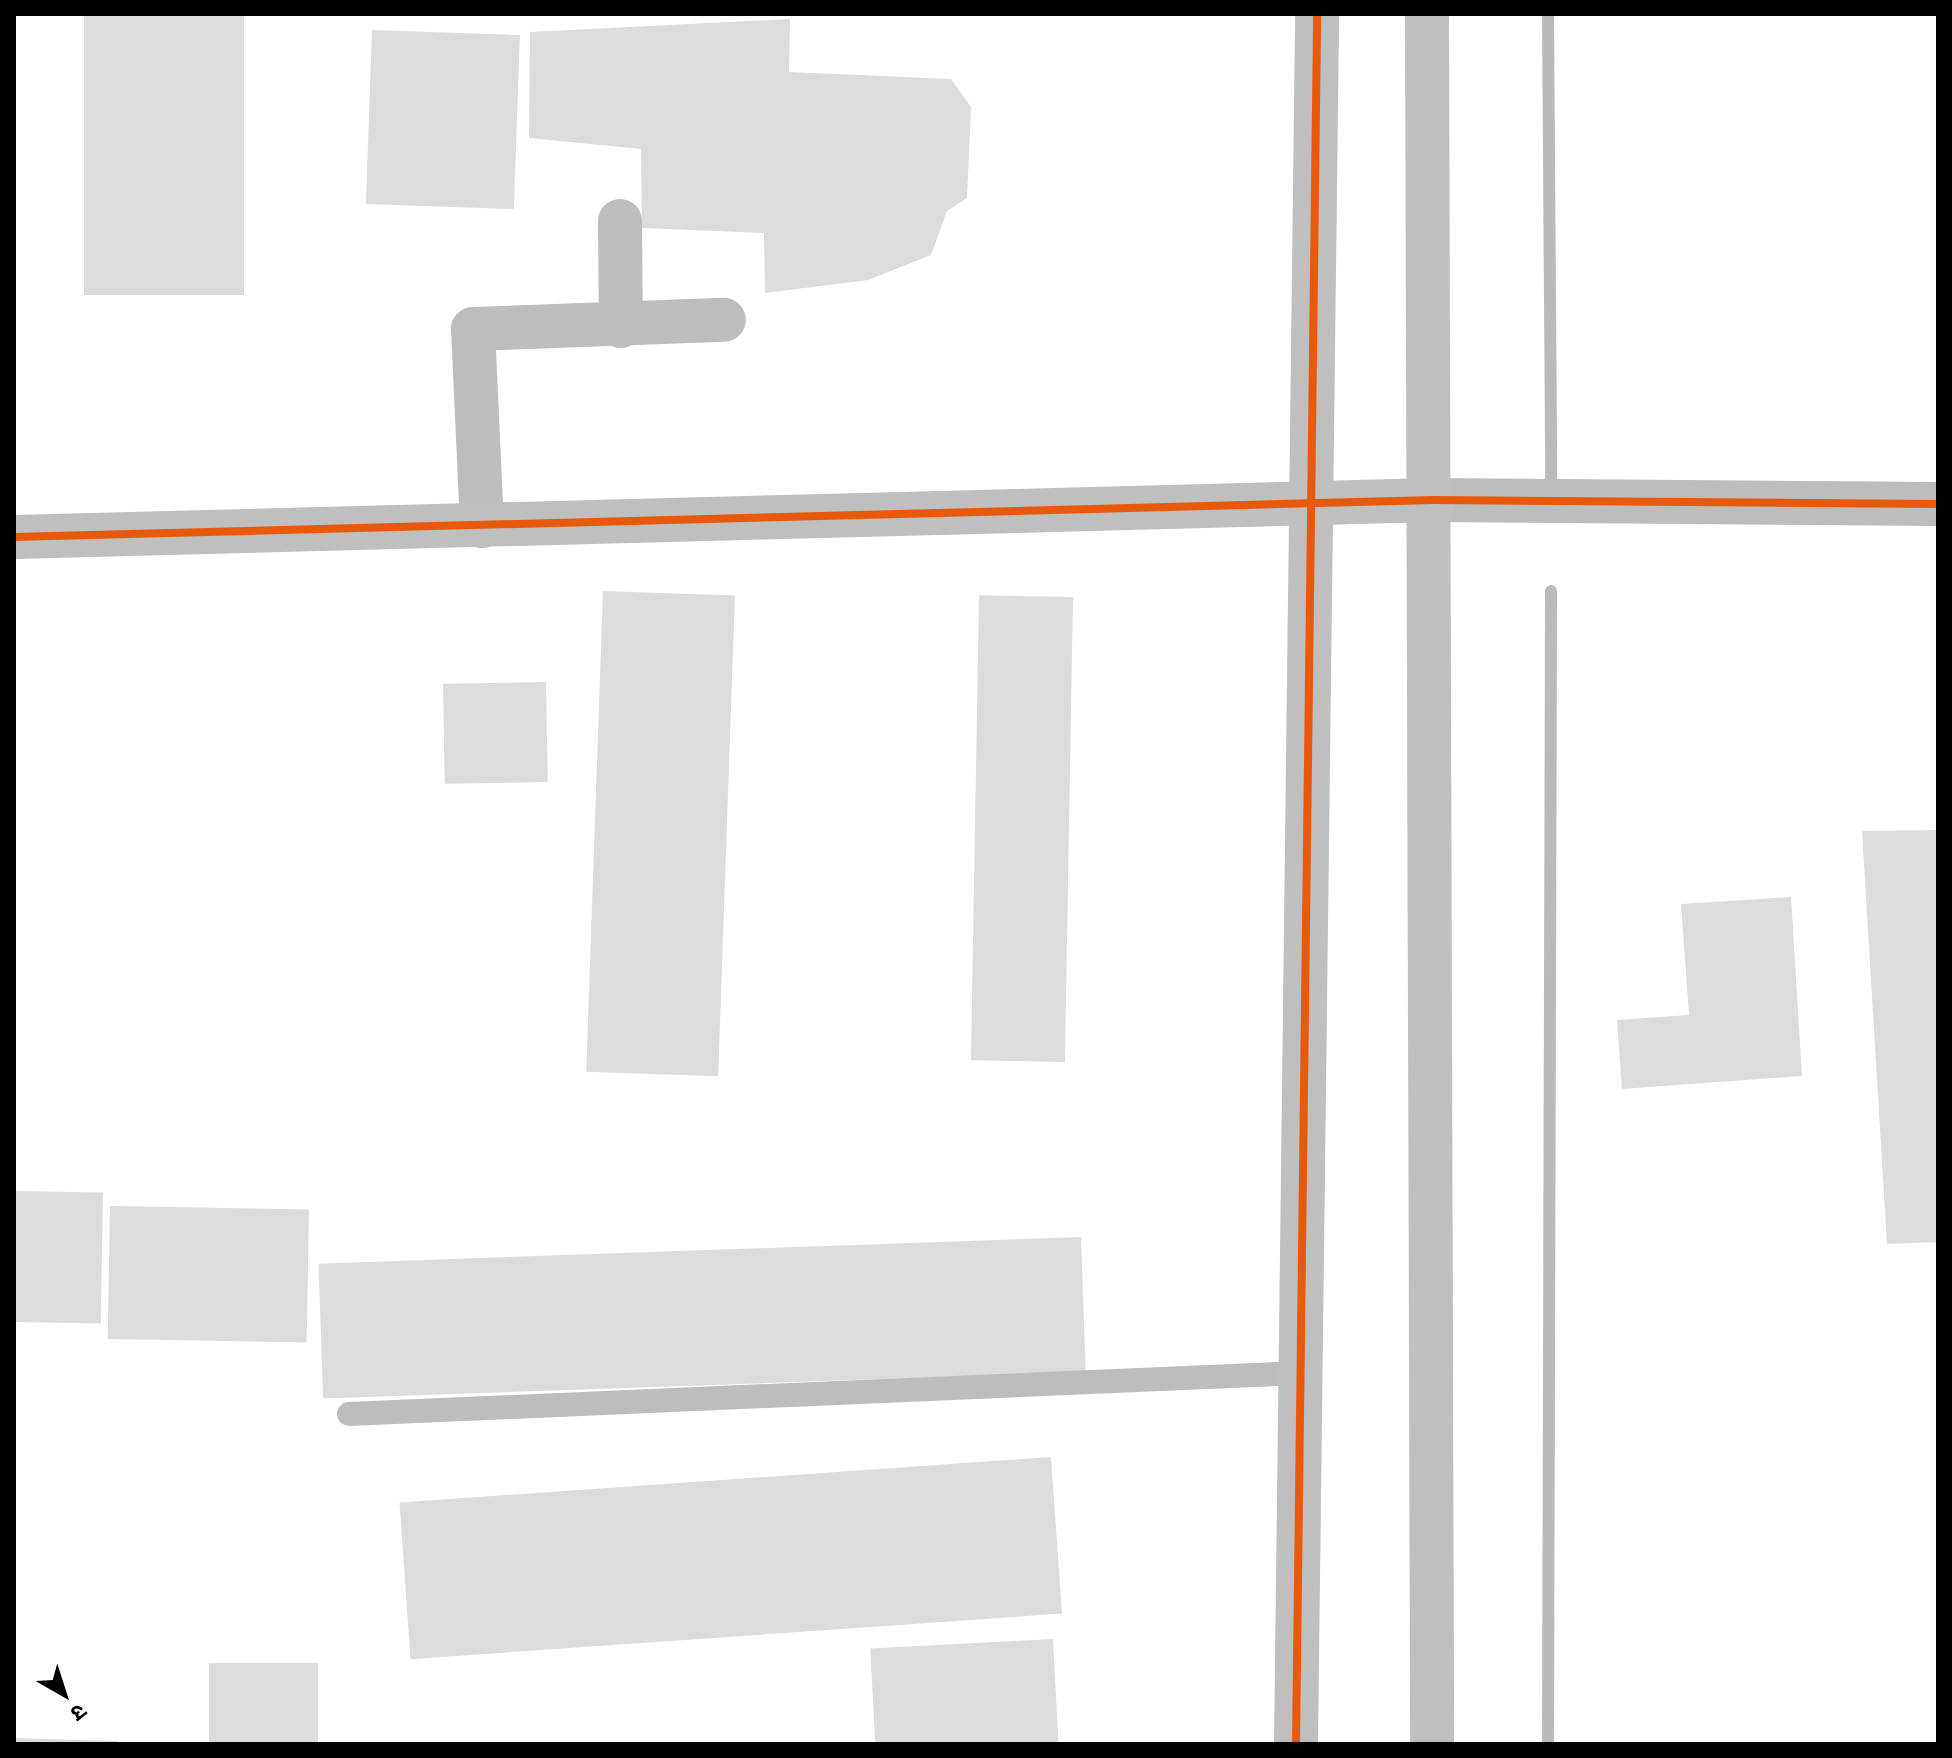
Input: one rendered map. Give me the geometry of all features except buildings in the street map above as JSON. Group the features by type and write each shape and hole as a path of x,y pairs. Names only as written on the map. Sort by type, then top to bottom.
{"street":[{"path":"1296,1744 1317,14"},
{"path":"1427,14 1434,500 1432,1744"},
{"path":"620,221 621,326"},
{"path":"482,526 473,329 724,320"},
{"path":"14,537 1312,507 1434,500 1938,504"}],"lane":[{"path":"349,1414 1300,1373"}],"waterway":[{"path":"1548,14 1551,488"},
{"path":"1548,1744 1551,591"}],"cycle path":[{"path":"1296,1744 1317,14"},
{"path":"14,537 1434,500 1938,504"}]}
